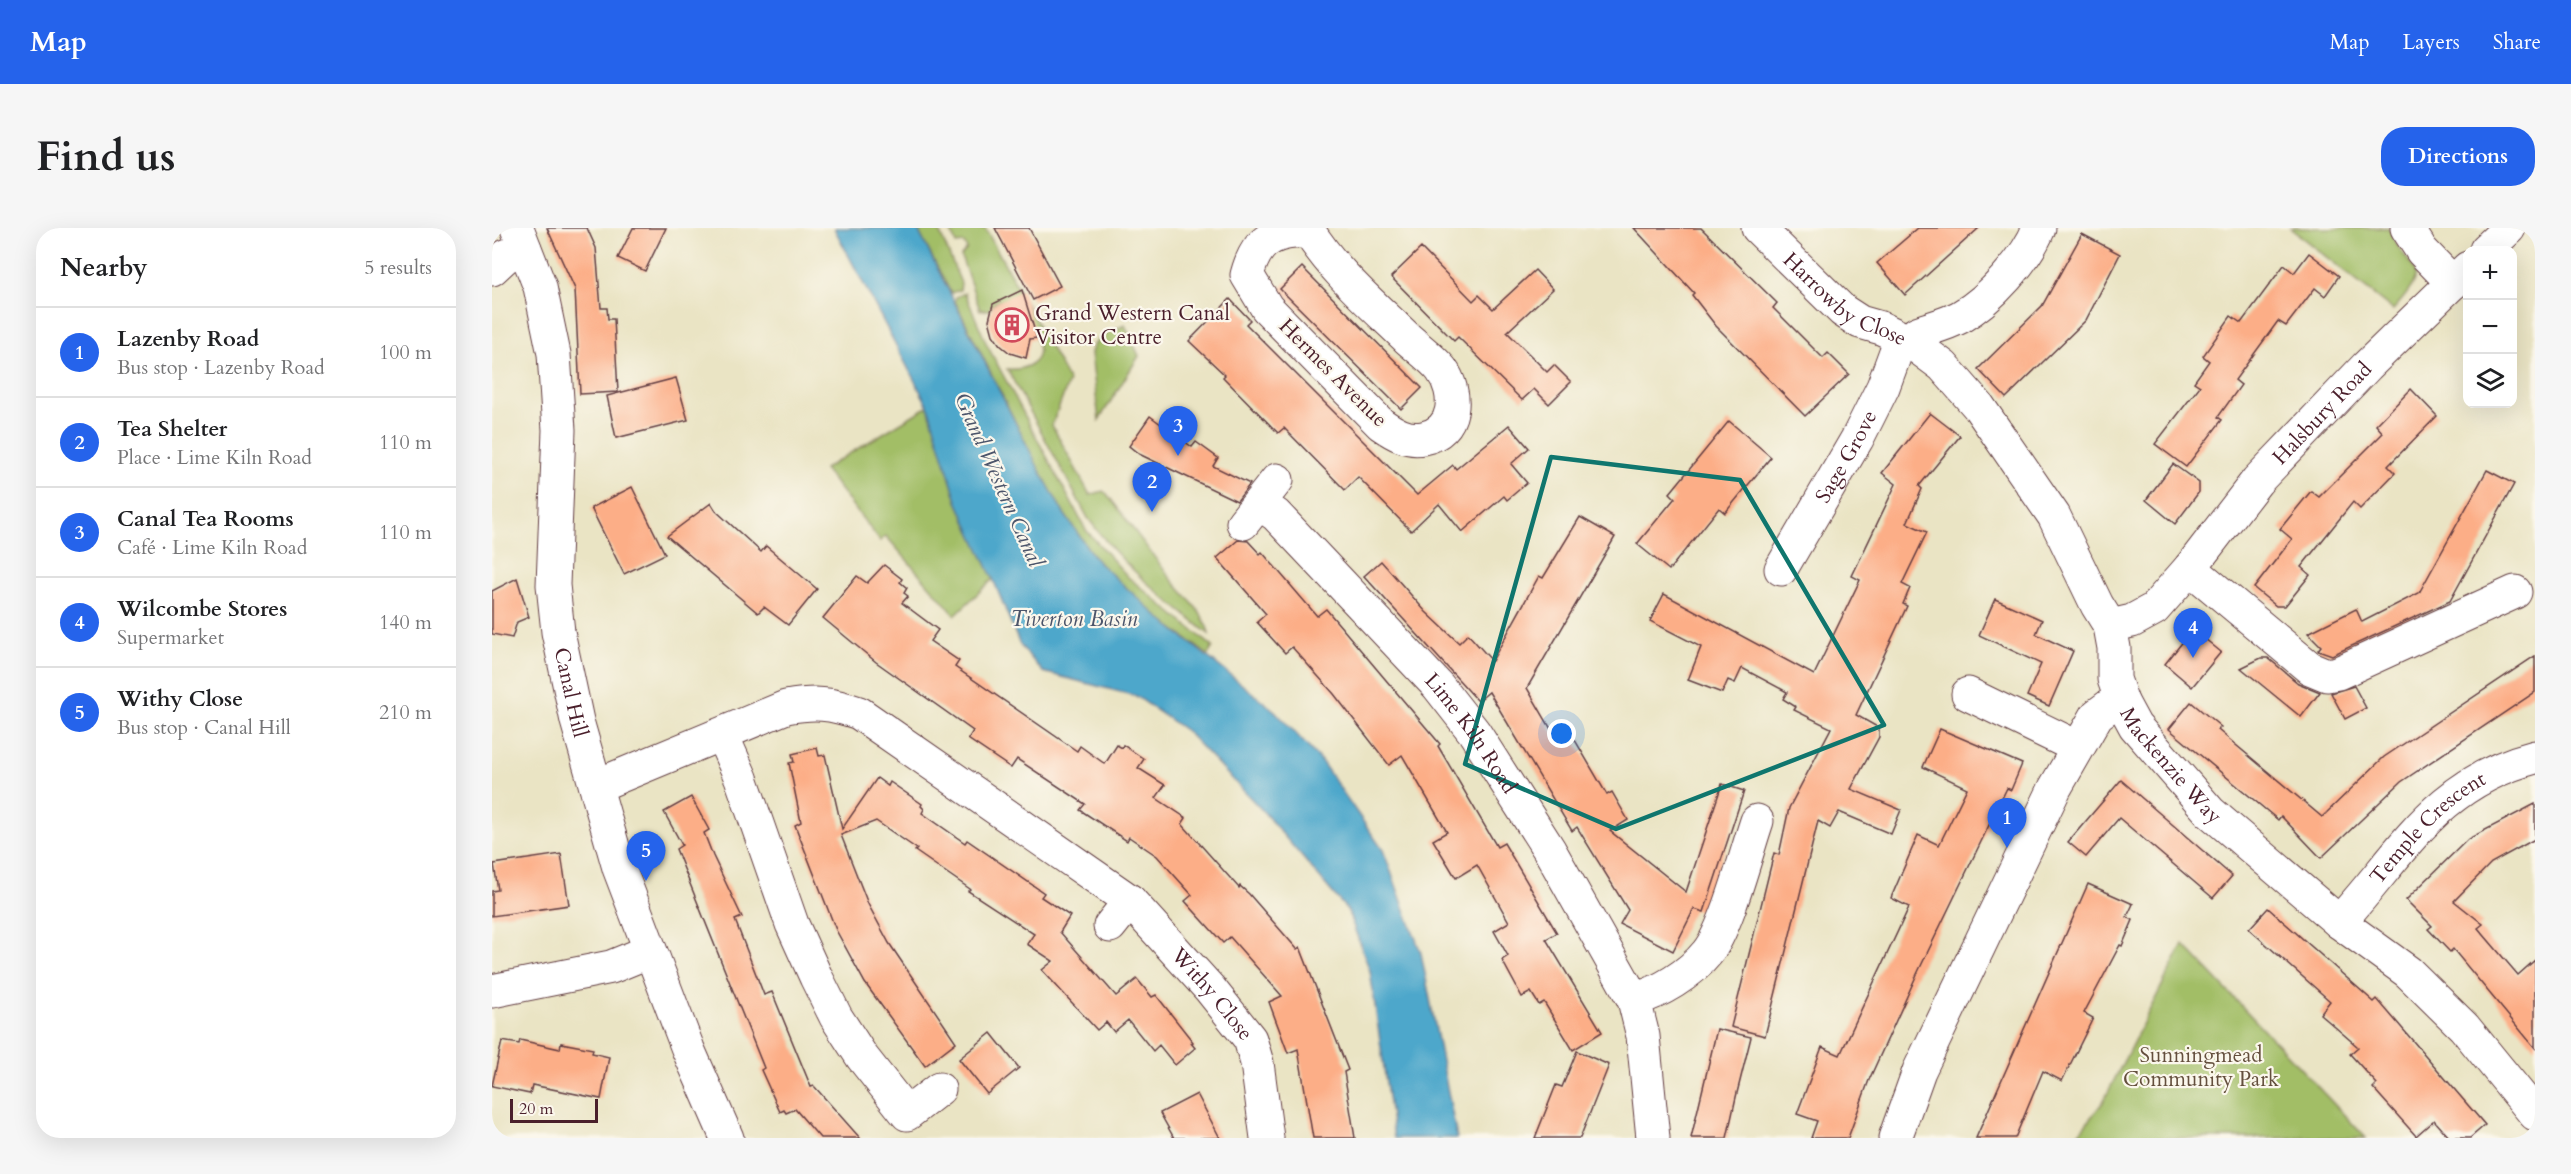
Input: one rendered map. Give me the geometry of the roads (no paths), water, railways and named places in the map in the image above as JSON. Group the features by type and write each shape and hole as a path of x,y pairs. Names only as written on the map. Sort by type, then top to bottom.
{"street":[{"name":"Harrowby Close","path":"1758,228 1843,311 1860,322 1881,328 1906,341 1917,333 1950,322 1976,306 2016,266 2039,228"},
{"path":"2407,228 2422,251 2460,275"},
{"path":"2490,246 2509,228"},
{"name":"Hermes Avenue","path":"1309,229 1342,274 1441,369 1454,401 1451,415 1444,427 1432,436 1418,439 1400,436 1381,424 1267,308 1255,291 1247,275 1253,255 1258,248 1264,242 1283,234 1309,229"},
{"path":"492,269 521,238"},
{"name":"Canal Hill","path":"521,238 540,287 554,354 560,430 553,585 558,632 577,721 619,868 688,1049 727,1138"},
{"name":"Halsbury Road","path":"2110,626 2132,621 2154,609 2190,568 2257,481 2460,275"},
{"name":"Sage Grove","path":"1777,575 1857,439 1906,341"},
{"name":"Mackenzie Way","path":"1906,341 1943,366 2004,441 2054,516 2097,605 2110,626 2114,648 2114,679 2122,702 2142,734 2210,812 2338,922 2408,972 2464,1027 2535,1114"},
{"name":"Lime Kiln Road","path":"1260,502 1375,618 1438,686 1474,732 1556,861 1634,1000 1643,1036 1652,1138"},
{"path":"2190,568 2310,668 2327,675 2338,673 2525,588"},
{"path":"1968,694 2077,747"},
{"name":"Withy Close","path":"596,786 786,707 814,702 839,706 859,714 1130,901 1210,989 1250,1039 1257,1063 1267,1138"},
{"path":"1895,1138 1919,1071 2037,823 2077,747 2097,715 2109,706 2122,702"},
{"path":"722,735 741,778 792,924 836,1017 862,1057 907,1114 939,1089"},
{"name":"Temple Crescent","path":"2338,922 2404,842 2443,804 2477,780 2514,763 2535,757"},
{"path":"1634,1000 1656,993 1707,954 1718,936 1757,821"},
{"path":"1110,926 1130,901"},
{"path":"492,991 611,967 650,951"}],"water":[{"name":"Tiverton Basin","path":"834,228 917,228 1038,467 1063,512 1096,560 1163,621 1275,711 1321,761 1383,850 1421,953 1457,1138 1394,1138 1370,971 1348,911 1262,810 1186,731 1136,696 1043,672 1020,645 957,501 928,406"}],"place":[{"name":"Grand Western Canal Visitor Centre","path":"1012,325"},
{"name":"Canal Tea Rooms","path":"1178,456"},
{"name":"Tea Shelter","path":"1152,512"},
{"name":"Wilcombe Stores","path":"2193,658"},
{"name":"Lazenby Road","path":"2007,848"},
{"name":"Withy Close","path":"646,881"}],"water label":[{"name":"Grand Western Canal","path":"999,480"}],"park label":[{"name":"Sunningmead Community Park","path":"2201,1067"}]}
